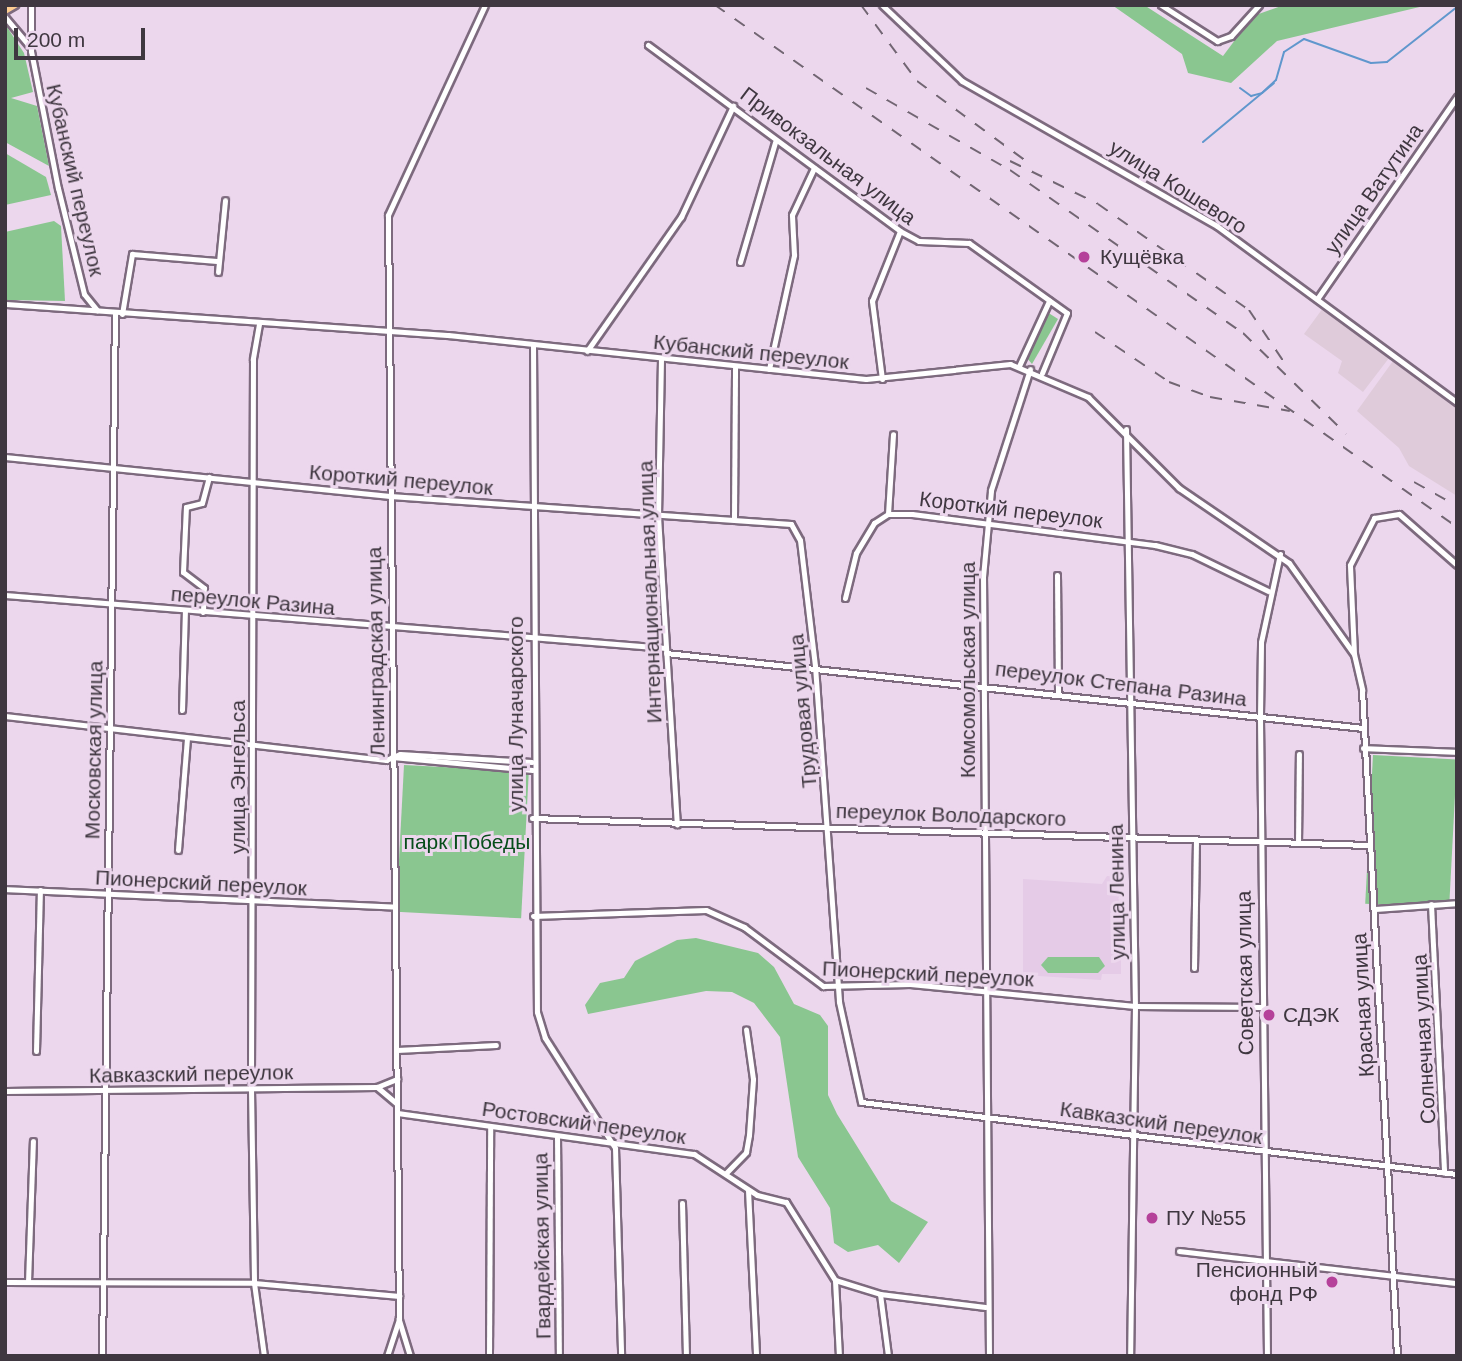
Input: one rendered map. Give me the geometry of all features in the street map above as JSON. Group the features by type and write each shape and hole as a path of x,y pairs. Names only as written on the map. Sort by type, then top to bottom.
{"main road":[{"path":"5,11 15,5"}],"street":[{"name":"Кубанский переулок","path":"30,5 31,51 84,293 99,311"},
{"name":"Ленинградская улица","path":"410,1356 399,1319 390,629 390,205 485,5"},
{"name":"улица Кошевого","path":"882,5 962,80 1188,208 1457,402"},
{"path":"1161,5 1217,41 1231,36 1259,5"},
{"name":"Кубанский переулок","path":"5,17 21,30 31,51"},
{"name":"Привокзальная улица","path":"648,44 733,106 775,142 900,232 919,241 969,243 1067,313 1042,373"},
{"name":"улица Ватутина","path":"1317,299 1457,97"},
{"path":"587,351 681,217 733,106"},
{"path":"740,262 775,142"},
{"path":"769,369 794,255 792,215 814,168"},
{"path":"218,272 225,200"},
{"path":"882,379 872,301 900,232"},
{"name":"Кубанский переулок","path":"119,314 132,254 217,261"},
{"path":"1019,366 1049,300"},
{"name":"Кубанский переулок","path":"5,304 259,324 390,331 882,379 969,365 1019,366 1042,373 1088,397 1126,429 1179,488 1280,554 1301,577"},
{"name":"Московская улица","path":"102,1356 106,1283 113,467 119,314"},
{"name":"улица Энгельса","path":"259,324 253,359 257,482 251,1089 254,1283 264,1356"},
{"name":"улица Луначарского","path":"533,345 532,818 537,1012 545,1038 615,1147"},
{"name":"Интернациональная улица","path":"661,359 658,516 677,824"},
{"path":"734,517 735,366"},
{"name":"Комсомольская улица","path":"989,1356 985,1307 982,1115 986,520 1000,451 1030,369"},
{"name":"улица Ленина","path":"1126,429 1131,540 1133,702 1130,838 1135,1006 1130,1356"},
{"name":"Короткий переулок","path":"888,514 893,434"},
{"name":"Короткий переулок","path":"5,457 390,496 658,516 734,517 794,527"},
{"path":"203,612 204,588 183,572 186,507 202,503 209,477"},
{"name":"Красная улица","path":"1397,1356 1374,909 1363,728 1354,654 1350,565 1382,512 1405,519 1457,565"},
{"name":"Короткий переулок","path":"845,598 856,553 874,523 888,514 986,520 1131,540"},
{"name":"Трудовая улица","path":"794,527 815,666 842,984 839,1002 861,1102"},
{"path":"1131,540 1192,554 1268,591"},
{"name":"Советская улица","path":"1267,1356 1258,842 1260,716 1268,591 1280,554"},
{"path":"1057,575 1058,693"},
{"name":"Красная улица","path":"1301,577 1354,654"},
{"name":"переулок Разина","path":"5,595 185,611 256,614 390,629 666,651"},
{"path":"182,710 185,611"},
{"name":"переулок Степана Разина","path":"666,651 983,683 1363,728"},
{"path":"5,716 253,745 532,770"},
{"path":"178,850 187,738"},
{"path":"1363,748 1457,752"},
{"path":"1298,754 1298,843"},
{"path":"393,757 532,762"},
{"name":"переулок Володарского","path":"532,818 1369,845"},
{"path":"1194,968 1196,841"},
{"name":"Пионерский переулок","path":"5,889 395,907"},
{"path":"36,1051 40,890"},
{"path":"1374,909 1457,903"},
{"name":"Солнечная улица","path":"1431,904 1444,1174"},
{"name":"Пионерский переулок","path":"533,916 706,910 767,942 812,983 983,990 1135,1006 1261,1007"},
{"path":"726,1173 746,1152 749,1135 753,1079 746,1029"},
{"path":"397,1050 496,1045"},
{"name":"Кавказский переулок","path":"5,1091 376,1087 397,1079"},
{"path":"376,1087 397,1104"},
{"name":"Кавказский переулок","path":"861,1102 982,1115 1387,1169 1457,1174"},
{"name":"Ростовский переулок","path":"398,1113 615,1147 694,1154 748,1190 786,1202 835,1280 839,1356"},
{"path":"489,1356 490,1127"},
{"name":"Гвардейская улица","path":"557,1136 559,1356"},
{"path":"28,1282 33,1141"},
{"path":"615,1147 621,1356"},
{"path":"748,1190 756,1356"},
{"path":"682,1203 686,1356"},
{"path":"1179,1251 1392,1279 1457,1283"},
{"path":"835,1280 880,1294 932,1295 985,1307"},
{"path":"5,1282 254,1283 399,1296"},
{"path":"880,1294 888,1356"},
{"name":"Ленинградская улица","path":"387,1356 399,1319"}],"shaded area":[{"path":"1323,308 1389,358 1363,392 1338,373 1342,361 1304,334"},
{"path":"1393,361 1457,409 1457,496 1409,466 1399,448 1357,411"},
{"path":"1107,876 1121,877 1121,974 1102,974 1101,980 1023,975 1023,879 1102,884"}],"green space":[{"path":"1112,5 1144,5 1223,56 1253,16 1284,5 1428,5 1277,41 1231,83 1188,73 1182,54"},
{"path":"5,24 24,53 33,92 11,98 37,106 49,166 5,142"},
{"path":"5,153 46,177 51,195 5,205"},
{"path":"54,221 61,226 65,301 5,300 5,232"},
{"path":"1047,312 1058,319 1032,364 1026,357"},
{"path":"1373,755 1457,759 1449,908 1365,904"},
{"name":"парк Победы","path":"404,765 529,772 521,918 396,912"},
{"path":"696,938 758,953 774,967 794,1004 820,1015 828,1026 828,1095 837,1114 891,1201 928,1222 899,1263 878,1245 848,1252 834,1243 830,1208 798,1157 780,1037 754,1003 732,992 706,991 588,1014 585,1005 600,983 624,978 635,961 677,940"},
{"path":"1048,957 1099,957 1105,966 1098,973 1048,973 1041,965"}],"waterway":[{"path":"1240,88 1251,96 1262,93 1276,80 1284,52 1304,39 1371,63 1387,62 1457,7"},
{"path":"1203,142 1274,83"}],"railway":[{"path":"715,5 1457,527"},
{"path":"861,5 917,81 1026,161"},
{"path":"866,88 1010,170 1243,333 1346,434"},
{"path":"1010,161 1098,204 1249,310 1288,368"},
{"path":"1095,332 1169,382 1210,397 1290,411"},
{"path":"1414,482 1457,506"}],"place":[{"name":"Кущёвка","path":"1084,257"},
{"name":"СДЭК","path":"1269,1015"},
{"name":"ПУ №55","path":"1152,1218"},
{"name":"Пенсионный фонд РФ","path":"1332,1282"}]}
